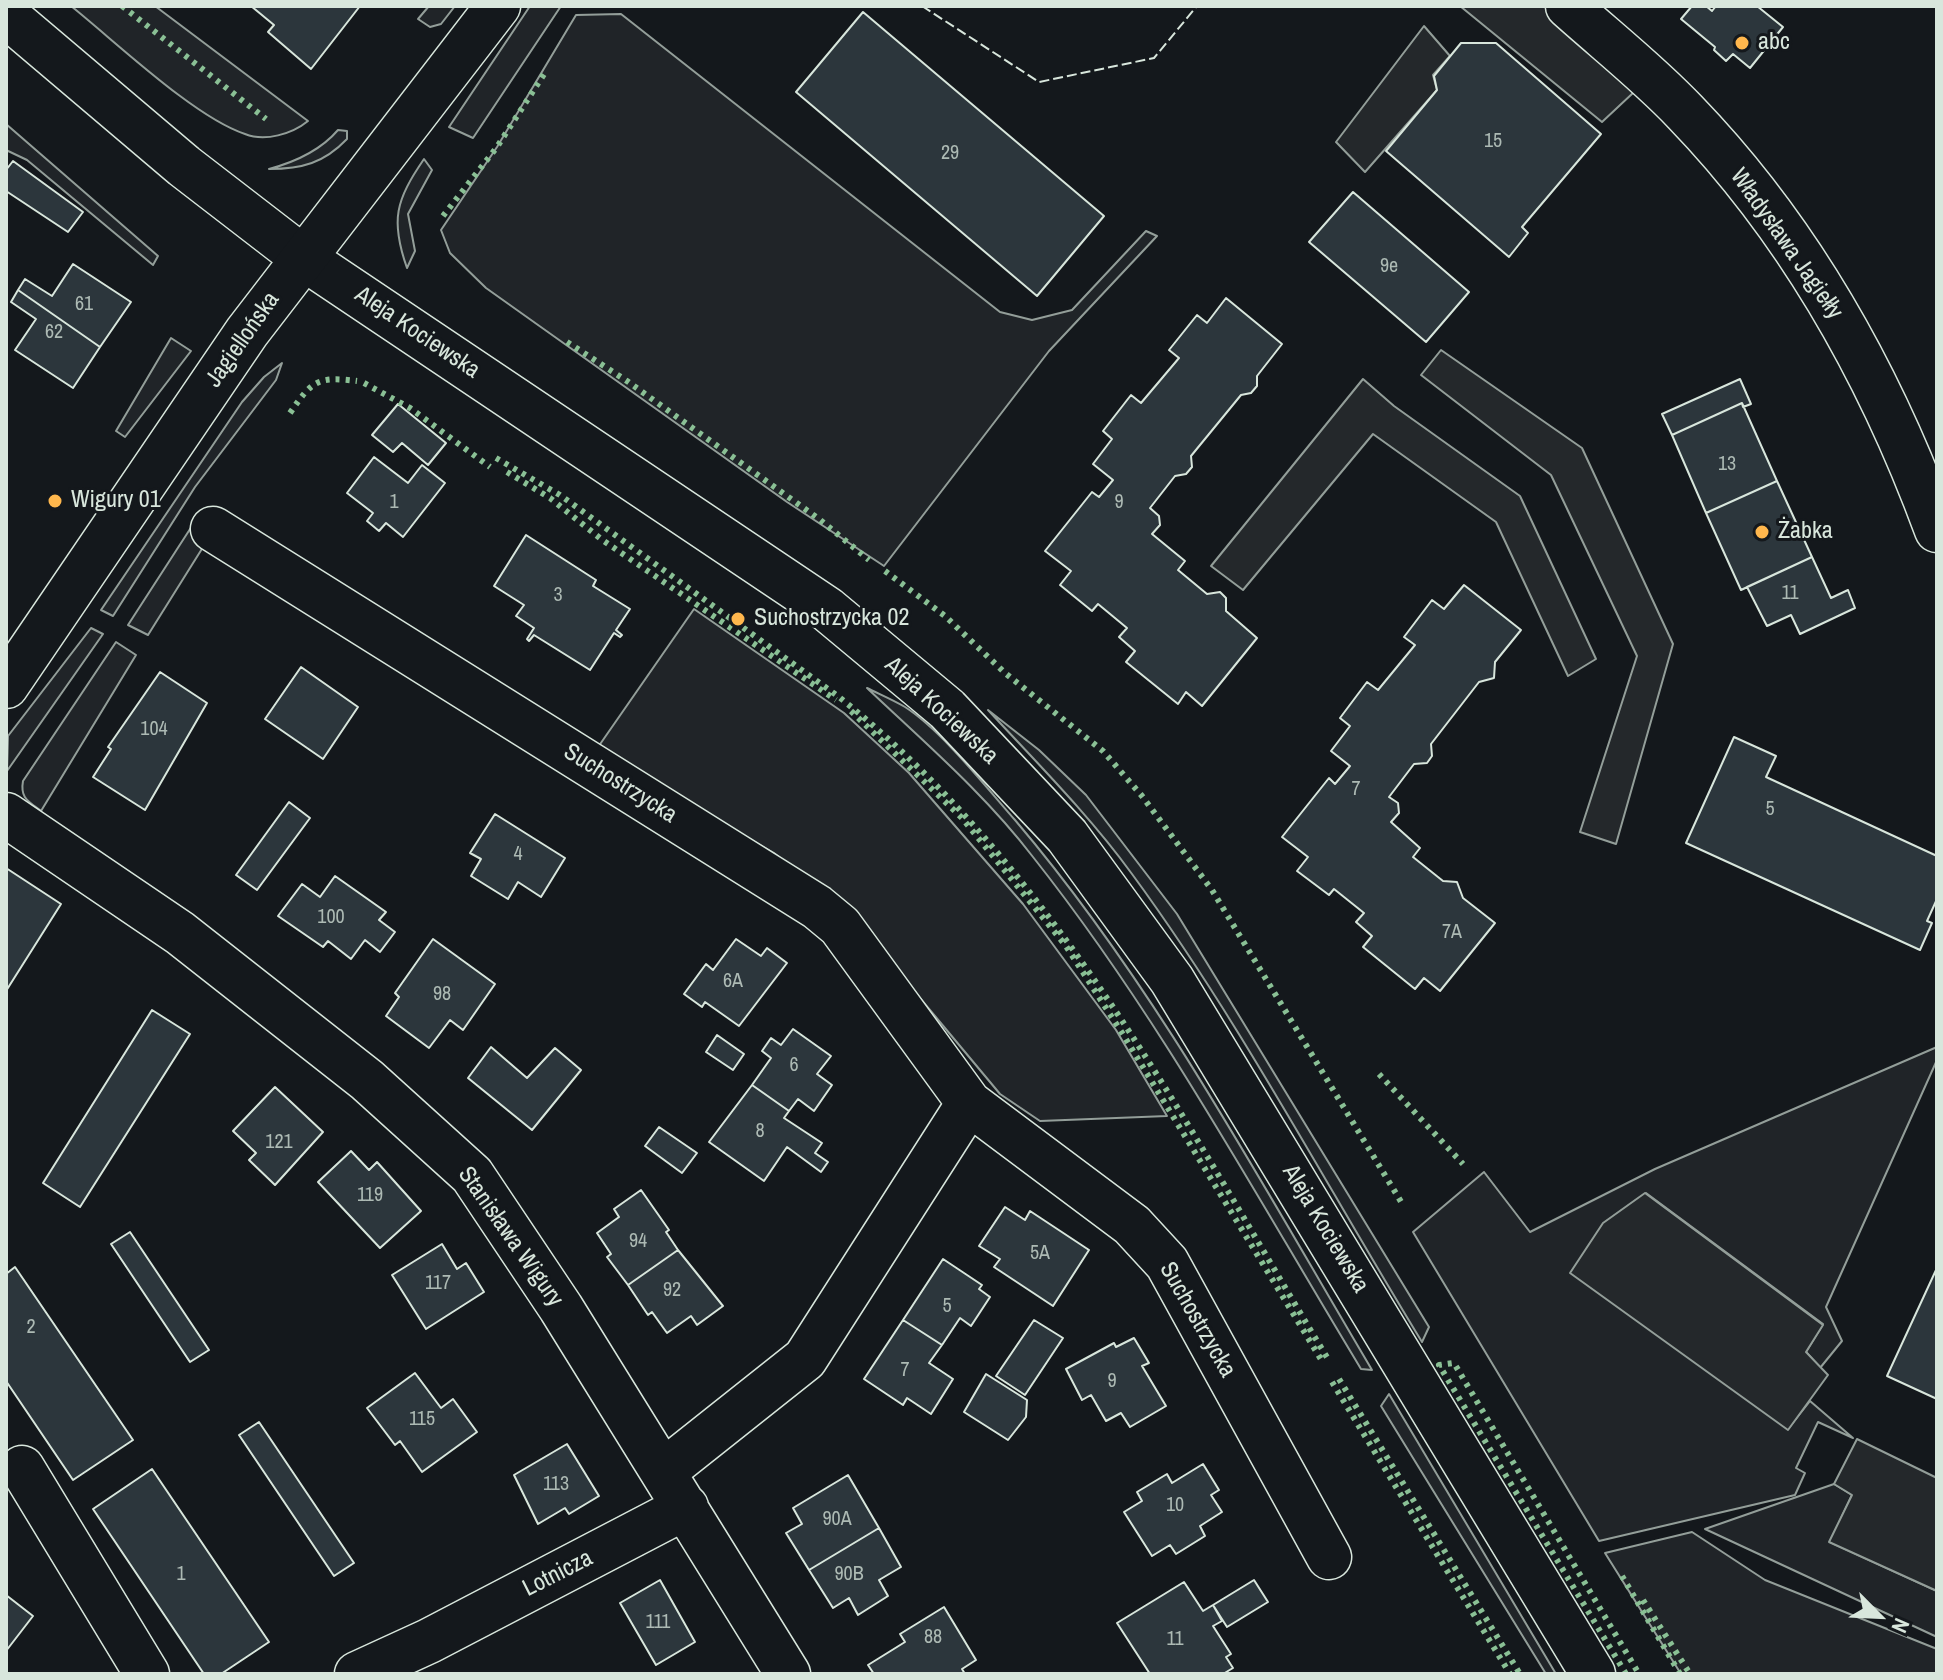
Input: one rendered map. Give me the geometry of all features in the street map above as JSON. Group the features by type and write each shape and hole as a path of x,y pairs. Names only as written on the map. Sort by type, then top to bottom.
{"street":[{"name":"Jagiellońska","path":"6,686 302,257 498,6"},
{"name":"Władysława Jagiełły","path":"1568,6 1685,111 1754,193 1830,303 1927,469 1937,530"},
{"name":"Aleja Kociewska","path":"6,15 184,166 302,257 827,609 947,709 1067,836 1172,980 1593,1674"},
{"name":"Suchostrzycka","path":"213,529 817,907 840,926 862,952 969,1103 1132,1225 1167,1263 1329,1557"},
{"name":"Stanisława Wigury","path":"6,815 180,933 367,1080 472,1175 675,1489 788,1674"},
{"path":"675,1489 805,1359 969,1103"},
{"path":"22,1468 147,1674"},
{"name":"Lotnicza","path":"357,1674 439,1658 675,1489"}],"shaded area":[{"path":"71,6 155,6 308,121 294,130 270,137 245,134 225,125 179,96"},
{"path":"429,6 455,6 441,24 430,27 418,19"},
{"path":"530,6 561,6 473,138 449,127"},
{"path":"1460,6 1568,6 1649,78 1602,122"},
{"path":"621,14 1000,312 1032,320 1072,310 1146,231 1157,236 1049,351 884,566 787,502 486,288 450,253 441,230 497,147 576,15"},
{"path":"1424,26 1450,56 1433,75 1437,90 1365,172 1336,142"},
{"path":"6,124 158,256 153,265 27,160 6,150"},
{"path":"338,130 347,131 347,139 330,154 302,166 269,169 306,155"},
{"path":"424,159 432,170 408,214 415,251 407,268 399,236 399,211 407,187"},
{"path":"171,338 191,351 125,437 116,431"},
{"path":"1441,350 1582,448 1673,644 1616,844 1580,832 1637,656 1551,475 1421,375"},
{"path":"282,363 276,380 195,487 113,616 101,610 242,402 264,377"},
{"path":"1363,379 1394,406 1520,496 1596,659 1568,676 1496,522 1373,434 1243,590 1211,566"},
{"path":"192,526 210,536 148,635 128,625"},
{"path":"694,609 844,713 909,773 1023,904 1116,1030 1167,1116 1040,1121 1000,1094 854,919 774,853 596,750"},
{"path":"91,628 103,634 7,771 8,736"},
{"path":"116,642 136,655 41,811 24,795 23,781"},
{"path":"867,688 919,717 963,760 1015,820 1115,950 1205,1087 1372,1370 1361,1369 1205,1108 1123,980 1079,918 995,812"},
{"path":"988,710 1039,750 1086,795 1177,914 1429,1327 1422,1342 1246,1046 1172,930 1098,831"},
{"path":"1937,1047 1937,1060 1826,1307 1842,1341 1820,1368 1806,1352 1823,1324 1646,1193 1788,1429 1810,1401 1853,1438 1818,1422 1796,1468 1805,1473 1795,1495 1599,1541 1413,1232 1484,1172 1530,1232 1655,1169"},
{"path":"1645,1193 1823,1325 1806,1352 1828,1375 1788,1430 1570,1273 1603,1223"},
{"path":"1389,1394 1556,1674 1546,1674 1381,1406"},
{"path":"1857,1439 1937,1478 1937,1591 1829,1542 1852,1495 1834,1484"},
{"path":"1834,1484 1852,1495 1830,1542 1937,1591 1937,1637 1705,1529"},
{"path":"1692,1532 1765,1580 1937,1649 1937,1674 1681,1674 1605,1553"}],"building":[{"path":"251,6 360,6 311,69 268,32 274,25"},
{"path":"1692,6 1706,6 1712,11 1716,6 1757,6 1783,27 1750,68 1733,54 1726,61 1714,50 1715,47 1681,19"},
{"path":"863,12 1104,216 1037,296 796,92"},
{"path":"1461,43 1496,43 1601,134 1522,227 1528,233 1509,257 1386,151 1437,90 1434,76"},
{"path":"13,161 83,212 68,232 6,191 6,170"},
{"path":"1353,192 1469,292 1426,342 1309,242"},
{"path":"73,264 131,302 100,347 18,290 25,279 52,296"},
{"path":"18,290 100,347 73,388 15,350 36,319 11,302"},
{"path":"1226,298 1282,344 1257,376 1257,386 1251,393 1241,395 1191,456 1192,467 1186,474 1175,476 1150,508 1159,516 1160,525 1152,534 1185,561 1178,570 1207,594 1220,592 1226,598 1226,611 1257,638 1202,706 1186,692 1178,704 1126,662 1135,651 1119,637 1127,628 1098,604 1092,611 1060,585 1071,571 1045,551 1092,492 1099,497 1113,480 1093,464 1112,439 1103,431 1131,395 1141,403 1179,358 1169,350 1197,315 1207,323"},
{"path":"1740,379 1751,404 1743,407 1742,403 1672,435 1662,414"},
{"path":"1742,403 1777,481 1706,513 1672,435"},
{"path":"398,404 446,443 428,465 402,443 393,452 372,435"},
{"path":"374,457 408,483 422,465 445,483 403,537 386,523 379,531 367,521 373,513 347,493"},
{"path":"1777,481 1812,557 1741,590 1706,513"},
{"path":"526,535 596,580 593,586 630,609 616,630 622,635 620,637 614,633 590,670 534,635 529,641 527,639 534,628 516,616 524,605 494,586"},
{"path":"1812,557 1831,598 1848,590 1855,608 1800,634 1791,615 1767,626 1747,587"},
{"path":"1464,585 1521,630 1495,662 1494,678 1479,682 1431,744 1432,756 1427,763 1414,764 1389,797 1398,803 1399,813 1391,822 1420,848 1413,857 1443,881 1457,882 1463,898 1495,923 1440,991 1424,978 1415,989 1363,947 1372,936 1356,922 1364,913 1334,889 1329,895 1297,871 1308,857 1282,837 1329,778 1335,784 1350,766 1331,751 1350,726 1340,718 1367,682 1378,690 1415,645 1404,637 1432,600 1444,609"},
{"path":"301,667 358,707 323,759 265,719"},
{"path":"160,672 207,703 145,810 93,777 111,749 108,747"},
{"path":"1734,737 1776,756 1766,777 1937,856 1937,899 1927,921 1932,923 1920,950 1686,843"},
{"path":"289,802 310,818 257,890 236,875"},
{"path":"495,814 565,858 541,897 518,882 508,899 471,876 481,859 470,853"},
{"path":"6,868 61,904 6,991"},
{"path":"335,876 386,912 379,920 395,932 380,952 365,940 351,959 328,941 323,947 278,916 302,884 320,897"},
{"path":"433,939 495,984 463,1030 450,1020 429,1048 386,1016 399,997 395,993"},
{"path":"736,939 761,956 767,948 787,963 739,1026 705,1002 702,1007 684,994 706,964 713,970"},
{"path":"152,1010 190,1034 80,1207 43,1183"},
{"path":"793,1029 831,1056 817,1074 832,1085 814,1111 798,1099 789,1111 752,1085 771,1058 762,1051 771,1038 781,1045"},
{"path":"717,1035 744,1054 733,1070 706,1052"},
{"path":"491,1047 527,1078 555,1048 581,1070 532,1130 468,1078"},
{"path":"752,1085 789,1111 784,1118 822,1143 815,1153 828,1162 821,1172 787,1147 764,1181 709,1142"},
{"path":"275,1087 323,1132 275,1185 249,1160 256,1153 233,1131"},
{"path":"659,1127 697,1153 682,1173 645,1146"},
{"path":"351,1151 369,1170 377,1162 421,1211 380,1248 318,1182"},
{"path":"641,1190 669,1230 666,1232 678,1250 628,1285 607,1257 611,1254 597,1233 619,1217 614,1209"},
{"path":"1005,1207 1025,1220 1030,1211 1089,1250 1053,1306 994,1267 1000,1259 979,1246"},
{"path":"130,1232 209,1350 190,1362 111,1244"},
{"path":"442,1244 457,1269 466,1263 484,1292 426,1329 392,1275"},
{"path":"678,1250 723,1306 697,1325 691,1316 667,1333 652,1312 648,1315 628,1285"},
{"path":"943,1259 982,1285 979,1289 990,1297 971,1326 960,1318 942,1345 903,1320"},
{"path":"15,1267 133,1440 73,1480 6,1381 6,1274"},
{"path":"1937,1271 1937,1399 1887,1376"},
{"path":"903,1320 942,1345 929,1363 953,1379 931,1414 907,1398 903,1405 864,1379"},
{"path":"1034,1320 1063,1338 1025,1395 996,1376"},
{"path":"1134,1338 1149,1363 1142,1366 1166,1406 1130,1427 1121,1413 1106,1421 1091,1395 1082,1400 1066,1369 1114,1343 1116,1347"},
{"path":"415,1373 441,1408 453,1399 477,1432 422,1472 400,1441 395,1445 367,1408"},
{"path":"986,1374 1027,1400 1026,1417 1008,1440 964,1412"},
{"path":"259,1422 354,1563 334,1576 239,1435"},
{"path":"567,1444 599,1496 569,1514 565,1508 538,1524 514,1475"},
{"path":"1203,1464 1219,1490 1211,1495 1222,1512 1200,1526 1205,1536 1176,1554 1170,1545 1152,1556 1124,1512 1142,1501 1137,1492 1167,1474 1172,1483"},
{"path":"152,1469 269,1642 221,1674 204,1674 93,1509"},
{"path":"848,1475 879,1528 809,1570 786,1533 802,1524 793,1508"},
{"path":"879,1528 901,1567 879,1580 888,1596 858,1615 849,1598 833,1608 809,1570"},
{"path":"660,1580 695,1642 656,1665 620,1603"},
{"path":"1254,1580 1268,1602 1227,1627 1213,1605"},
{"path":"1184,1582 1203,1611 1213,1605 1222,1621 1213,1626 1231,1654 1226,1657 1233,1668 1223,1674 1150,1674 1117,1623"},
{"path":"6,1595 33,1616 6,1651"},
{"path":"944,1607 976,1660 962,1669 965,1674 874,1674 868,1665 905,1642 900,1634"}],"hedge":[{"path":"122,6 266,119"},
{"path":"443,216 497,147 546,71"},
{"path":"567,342 627,381 819,519 869,560"},
{"path":"290,413 310,387 317,383 333,379 357,381"},
{"path":"364,383 410,408 490,467"},
{"path":"496,458 560,495 839,697 917,766 987,841 1052,921 1112,1005 1168,1092 1328,1359"},
{"path":"507,472 550,498 601,539 836,700"},
{"path":"885,571 945,616 1005,673 1103,751 1142,796 1212,890 1403,1205"},
{"path":"851,711 962,818 1066,946 1322,1361"},
{"path":"1379,1074 1463,1164"},
{"path":"1626,1674 1439,1365 1454,1363 1639,1674"},
{"path":"1339,1379 1520,1674"},
{"path":"1332,1382 1510,1674"},
{"path":"1622,1576 1680,1674"},
{"path":"1643,1600 1690,1674"}],"fence":[{"path":"922,6 1039,82 1154,58 1197,6"}],"place":[{"name":"abc","path":"1742,43"},
{"name":"Wigury 01","path":"55,501"},
{"name":"Żabka","path":"1762,532"},
{"name":"Suchostrzycka 02","path":"738,619"}]}
